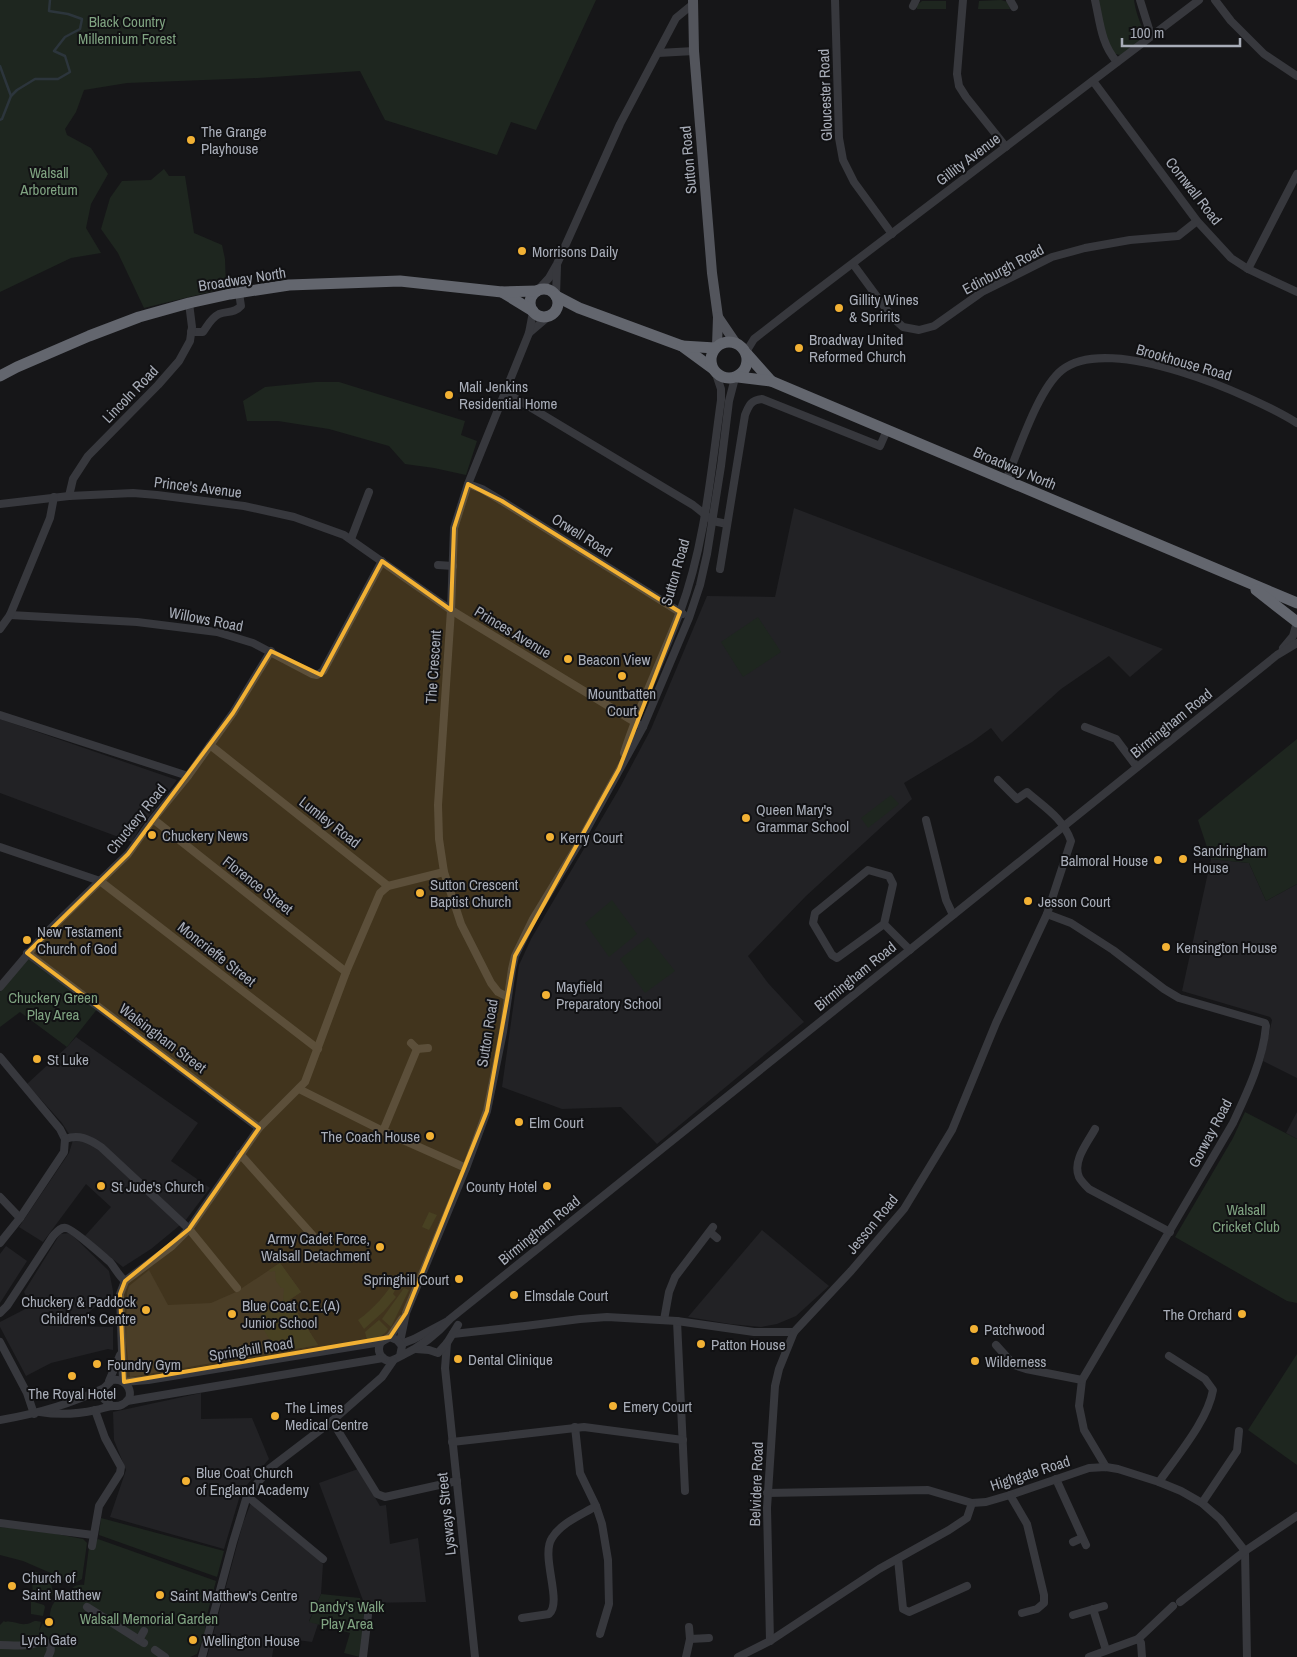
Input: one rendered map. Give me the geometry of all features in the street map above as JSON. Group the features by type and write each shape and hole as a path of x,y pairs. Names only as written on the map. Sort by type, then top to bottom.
{"highway":[{"name":"Broadway North","path":"0,376 89,336 139,318 189,303 239,293 289,286 400,281 502,292 537,290"},
{"path":"579,308 540,316 533,311 530,300 537,290 546,289 579,308 682,346 723,378 736,377 744,371 748,363 741,348 725,342 716,347 682,346"},
{"name":"Broadway North","path":"502,292 533,311"},
{"path":"552,314 558,302 556,296"},
{"path":"714,371 711,356 716,347"},
{"name":"Broadway North","path":"741,348 771,381"},
{"name":"Broadway North","path":"736,377 771,381 1297,603"},
{"name":"Broadway North","path":"1246,582 1297,622"}],"main road":[{"name":"Sutton Road","path":"693,2 694,51 712,273 718,317 716,347"},
{"name":"Sutton Road","path":"718,317 741,348"}],"street":[{"name":"Gloucester Road","path":"835,0 839,138 843,160 854,182 892,234"},
{"path":"963,0 957,74 959,86 1006,147"},
{"path":"1095,0 1103,38 1109,52 1117,62"},
{"path":"1140,0 1149,29 1153,35"},
{"name":"Gillity Avenue","path":"741,348 1199,0"},
{"path":"1215,0 1232,21 1264,54 1297,76"},
{"path":"537,290 549,278 557,264 620,124 676,18 693,2"},
{"path":"658,53 694,51"},
{"name":"Cornwall Road","path":"1093,81 1197,221 1232,258 1248,269 1297,292"},
{"path":"1248,269 1297,174"},
{"name":"Edinburgh Road","path":"853,264 892,317 904,327 919,330 934,326 982,292 1052,258 1085,248 1130,240 1178,236 1197,221"},
{"path":"556,296 557,264"},
{"path":"191,332 203,332 206,324 218,315 237,311 241,306 239,293"},
{"name":"Lincoln Road","path":"69,496 73,479 88,456 173,369 190,341 192,328 189,303"},
{"name":"The Crescent","path":"508,997 498,992 484,970 461,924 444,872 439,839 438,805 451,610 454,528 468,484 529,333 533,311"},
{"name":"The Crescent","path":"529,333 552,314"},
{"name":"Gillity Avenue","path":"741,348 754,339"},
{"name":"Brookhouse Road","path":"1006,480 1046,388 1062,370 1081,360 1126,359 1203,379 1259,402 1297,423"},
{"name":"Sutton Road","path":"618,769 634,722 680,612 699,546 721,400 721,389 714,371"},
{"name":"Sutton Road","path":"390,1338 406,1313 488,1111 512,970 520,943 578,845 618,769 643,727 689,618 700,585 713,521 729,400 736,377"},
{"path":"505,392 693,505 713,521 727,524"},
{"path":"720,568 745,415 750,403 754,400 762,399 880,446 887,430"},
{"name":"Orwell Road","path":"468,484 482,489 502,501 689,618"},
{"path":"351,539 369,492"},
{"name":"Prince's Avenue","path":"0,504 69,496 141,494 244,506 294,517 344,535 382,561"},
{"path":"0,629 10,615 50,518 54,498"},
{"name":"Willows Road","path":"10,615 137,622 218,632 253,643 317,675 323,671 382,561"},
{"name":"Princes Avenue","path":"382,561 451,610 643,727"},
{"path":"438,565 453,566"},
{"name":"Birmingham Road","path":"1277,655 1293,636 1297,622"},
{"name":"Birmingham Road","path":"400,1343 414,1340 450,1319 1277,655 1297,643"},
{"name":"Chuckery Road","path":"0,987 27,953 62,916 128,854 153,819 188,776 233,713 271,651"},
{"path":"0,715 188,776"},
{"path":"1085,727 1116,739 1137,767"},
{"name":"Lumley Road","path":"210,745 388,886"},
{"path":"998,780 1017,799 1027,792 1050,810 1064,826"},
{"name":"Florence Street","path":"153,819 346,972"},
{"path":"926,820 946,900 953,915"},
{"name":"Jesson Road","path":"794,1332 851,1271 904,1209 952,1130 996,1023 1047,914 1071,841 1064,826"},
{"name":"Moncrieffe Street","path":"0,847 100,881 318,1049"},
{"path":"868,870 888,876 892,884 884,924 837,958 832,955 813,923 813,919 814,913 868,870"},
{"path":"37,1413 52,1414 94,1410 120,1406 127,1401 129,1390 124,1382 121,1353 120,1294 125,1281 172,1246 189,1229 259,1128 305,1082 346,972 380,893 388,886 444,872"},
{"name":"Gorway Road","path":"1047,914 1071,923 1179,998 1265,1023 1266,1026 1260,1055 1249,1088 1233,1124 1082,1380 1079,1406 1084,1430 1106,1468"},
{"path":"884,924 910,950"},
{"name":"Walsingham Street","path":"27,953 259,1128"},
{"path":"411,1042 417,1049"},
{"path":"417,1049 428,1048"},
{"path":"383,1130 417,1049"},
{"path":"0,1056 60,1129 65,1139 64,1152 20,1218 0,1243"},
{"path":"299,1089 466,1168"},
{"path":"1095,1129 1078,1160 1076,1169 1079,1178 1089,1189 1170,1232"},
{"path":"65,1139 80,1137 89,1139 101,1147 189,1229 237,1288"},
{"path":"1090,1138 1098,1143"},
{"path":"240,1154 314,1237"},
{"path":"0,1196 20,1218"},
{"path":"0,1313 8,1306 54,1236 64,1227 69,1228 108,1260 125,1281"},
{"path":"664,1320 669,1292 675,1277 712,1229 717,1238"},
{"name":"Sutton Road","path":"400,1343 406,1313"},
{"path":"453,1334 580,1319 636,1317 678,1320 754,1332 794,1332"},
{"path":"450,1319 456,1320 458,1325 474,1332"},
{"name":"Birmingham Road","path":"396,1358 416,1349 438,1333 450,1319"},
{"path":"678,1320 685,1491"},
{"name":"Lysways Street","path":"445,1368 438,1353 447,1343 458,1325"},
{"name":"Belvidere Road","path":"770,1641 767,1493 775,1386 779,1369 794,1332"},
{"path":"202,1657 247,1496 269,1470 332,1421 382,1377 402,1350 400,1343 390,1338 381,1342 379,1350 383,1358 396,1358"},
{"path":"0,1342 37,1413"},
{"name":"Springhill Road","path":"124,1382 148,1380 381,1342"},
{"name":"Lysways Street","path":"447,1343 445,1368 475,1657"},
{"path":"996,1345 1014,1365 1082,1380"},
{"path":"416,1349 438,1353"},
{"path":"112,1406 104,1399 106,1384 121,1353"},
{"path":"1159,1482 1205,1415 1211,1402 1213,1390 1205,1379 1169,1356"},
{"name":"Springhill Road","path":"127,1401 383,1358"},
{"path":"0,1420 37,1413 86,1397 117,1379 124,1382"},
{"path":"92,1546 99,1506 120,1473 121,1467 105,1438 94,1410"},
{"path":"332,1421 377,1494 381,1496 385,1497 457,1481"},
{"path":"452,1442 584,1426 683,1440"},
{"path":"575,1427 580,1473 596,1506 605,1540 610,1584 609,1604 600,1634"},
{"path":"1202,1503 1237,1451 1239,1431"},
{"name":"Highgate Road","path":"972,1503 986,1502 1010,1496 1088,1468 1118,1469 1159,1482 1181,1491 1202,1503 1220,1519 1245,1551"},
{"path":"1056,1479 1084,1541 1073,1542"},
{"path":"738,1657 770,1641 879,1569 966,1518 972,1503 928,1490 767,1493"},
{"path":"247,1496 323,1559"},
{"path":"1010,1496 1027,1524 1044,1595 1044,1603 1037,1609 1022,1613"},
{"path":"522,1618 549,1614 552,1611 554,1605 549,1548 551,1540 565,1525 596,1506"},
{"path":"1089,1657 1138,1639 1176,1604 1245,1551 1297,1516"},
{"path":"0,1523 93,1535"},
{"path":"1245,1551 1248,1657"},
{"path":"898,1559 902,1610 905,1612 909,1612 967,1586"},
{"path":"86,1606 141,1641 144,1631"},
{"path":"1073,1615 1104,1606"},
{"path":"1093,1609 1106,1650"},
{"path":"363,1657 368,1615"},
{"path":"686,1657 690,1639 690,1627"},
{"path":"690,1639 709,1638"},
{"path":"1138,1639 1141,1643 1142,1657"},
{"path":"0,1645 46,1643 50,1646 51,1650 48,1657"},
{"path":"154,1650 165,1657"}],"highlighted area":[{"path":"468,484 502,501 680,612 619,769 515,956 487,1111 406,1313 390,1337 124,1382 120,1294 125,1281 189,1229 259,1128 27,953 128,854 233,713 271,651 321,675 382,561 451,610 454,528"}],"shaded area":[{"name":"Queen Mary's Grammar School","path":"794,508 1163,649 1130,677 1109,656 1061,689 1002,742 991,728 972,742 904,783 912,799 806,896 748,956 768,983 804,1022 657,1144 621,1107 562,1109 502,1087 519,965 531,939 619,789 651,729 707,596 775,597"},
{"path":"0,719 177,780 140,828 132,842 0,793"},
{"path":"1211,859 1249,863 1266,901 1297,884 1297,1078 1263,1061 1272,1020 1270,1017 1182,991"},
{"path":"76,1037 198,1123 171,1161 210,1188 185,1221 151,1249 123,1267 84,1237 111,1207 86,1184 43,1242 19,1227 69,1153 73,1140 62,1123 27,1084"},
{"path":"1297,1112 1297,1139 1286,1133"},
{"path":"762,1230 829,1286 796,1316 777,1324 761,1327 688,1317"},
{"path":"70,1233 109,1271 113,1291 113,1305 97,1305 73,1326 113,1327 113,1350 108,1349 51,1363 26,1376 0,1327 0,1322 31,1306 24,1292 60,1234"},
{"path":"6,1246 27,1261 0,1303 0,1254"},
{"name":"Blue Coat C.E.(A) Junior School","path":"280,1263 301,1292 289,1300 318,1345 130,1377 126,1342 127,1293 129,1286 149,1270 168,1305 211,1303 236,1292"},
{"name":"Blue Coat Church of England Academy","path":"201,1393 201,1419 252,1418 269,1459 241,1492 224,1549 110,1517 126,1470 114,1440 113,1412"},
{"path":"358,1469 380,1506 386,1505 390,1544 418,1538 426,1602 364,1603 319,1483"},
{"name":"Blue Coat Church of England Academy","path":"251,1503 323,1564 321,1594 309,1621 318,1624 312,1642 290,1639 288,1646 274,1645 272,1657 207,1657 243,1523"}],"green space":[{"path":"0,0 596,0 536,130 511,122 497,155 385,120 360,71 258,78 127,83 84,90 76,112 65,129 67,135 91,148 108,174 91,204 86,228 101,253 71,258 0,292"},
{"path":"1001,0 1008,2 1010,9 978,9 979,1"},
{"path":"1097,0 1134,0 1145,34 1144,39 1123,56 1109,52"},
{"path":"922,1 946,1 946,9 917,9 917,5"},
{"path":"164,169 169,176 185,176 194,233 222,245 225,259 226,288 144,308 118,253 101,229 110,198 122,181 151,180"},
{"path":"316,382 339,382 465,421 461,435 477,441 466,475 405,464 389,446 329,429 278,421 247,421 243,401 265,387"},
{"path":"758,617 781,652 743,677 721,642"},
{"path":"1297,739 1297,884 1266,901 1249,863 1211,859 1198,820"},
{"path":"891,795 899,804 868,828 861,818"},
{"path":"612,900 637,934 609,957 585,923"},
{"path":"648,937 675,971 645,993 620,959"},
{"name":"Chuckery Green Play Area","path":"27,956 98,1008 67,1047 20,1012 0,1027 0,992"},
{"name":"Walsall Cricket Club","path":"1245,1112 1297,1139 1297,1303 1287,1301 1175,1237 1233,1138"},
{"path":"429,1212 437,1215 429,1230 422,1227"},
{"path":"280,1263 301,1292 289,1300 318,1345 278,1352 256,1318 283,1301 284,1288 281,1288 276,1281 275,1271 270,1272 269,1270"},
{"path":"397,1277 406,1282 402,1289 396,1288 393,1294 396,1297 364,1329 358,1320 380,1300"},
{"path":"404,1288 409,1290 391,1327 382,1319"},
{"path":"379,1320 388,1329 382,1335 367,1340 365,1332"},
{"path":"1297,1354 1297,1465 1248,1430"},
{"path":"101,1518 224,1551 217,1577 99,1535"},
{"path":"0,1527 35,1530 83,1539 87,1543 82,1579 75,1583 70,1583 69,1586 60,1577 23,1561 0,1555"},
{"name":"Walsall Memorial Garden","path":"98,1539 216,1581 206,1619 205,1633 197,1654 190,1657 0,1657 0,1625 4,1621 29,1624 38,1621 41,1622 39,1631 43,1623 51,1625 50,1613 54,1602 75,1586 84,1585 89,1547"},
{"path":"34,1571 50,1581 53,1594 48,1600 38,1599 33,1596 32,1580 29,1573"},
{"name":"Dandy’s Walk Play Area","path":"321,1594 360,1598 364,1614 360,1657 344,1653 350,1633 309,1622"},
{"path":"31,1601 44,1605 43,1616 31,1614"}],"waterway":[{"path":"0,120 11,96 17,90 35,79 58,79 70,72 65,56 54,51 65,37 80,29 82,19 68,14 49,11 50,0"},
{"path":"0,66 11,96"}],"place":[{"name":"The Grange Playhouse","path":"191,140"},
{"name":"Morrisons Daily","path":"522,251"},
{"name":"Gillity Wines & Spririts","path":"839,308"},
{"name":"Broadway United Reformed Church","path":"799,348"},
{"name":"Mali Jenkins Residential Home","path":"449,395"},
{"name":"Beacon View","path":"568,659"},
{"name":"Mountbatten Court","path":"622,676"},
{"name":"Queen Mary's Grammar School","path":"746,818"},
{"name":"Chuckery News","path":"152,835"},
{"name":"Kerry Court","path":"550,837"},
{"name":"Sandringham House","path":"1183,859"},
{"name":"Balmoral House","path":"1158,860"},
{"name":"Sutton Crescent Baptist Church","path":"420,893"},
{"name":"Jesson Court","path":"1028,901"},
{"name":"New Testament Church of God","path":"27,940"},
{"name":"Kensington House","path":"1166,947"},
{"name":"Mayfield Preparatory School","path":"546,995"},
{"name":"St Luke","path":"37,1059"},
{"name":"Elm Court","path":"519,1122"},
{"name":"The Coach House","path":"430,1136"},
{"name":"St Jude's Church","path":"101,1186"},
{"name":"County Hotel","path":"547,1186"},
{"name":"Army Cadet Force, Walsall Detachment","path":"380,1247"},
{"name":"Springhill Court","path":"459,1279"},
{"name":"Elmsdale Court","path":"514,1295"},
{"name":"Chuckery & Paddock Children's Centre","path":"146,1310"},
{"name":"Blue Coat C.E.(A) Junior School","path":"232,1314"},
{"name":"The Orchard","path":"1242,1314"},
{"name":"Patchwood","path":"974,1329"},
{"name":"Patton House","path":"701,1344"},
{"name":"Dental Clinique","path":"458,1359"},
{"name":"Wilderness","path":"975,1361"},
{"name":"Foundry Gym","path":"97,1364"},
{"name":"The Royal Hotel","path":"72,1376"},
{"name":"Emery Court","path":"613,1406"},
{"name":"The Limes Medical Centre","path":"275,1416"},
{"name":"Blue Coat Church of England Academy","path":"186,1481"},
{"name":"Church of Saint Matthew","path":"12,1586"},
{"name":"Saint Matthew's Centre","path":"160,1595"},
{"name":"Lych Gate","path":"49,1622"},
{"name":"Wellington House","path":"193,1640"}],"park label":[{"name":"Black Country Millennium Forest","path":"127,30"},
{"name":"Walsall Arboretum","path":"49,180"}]}
